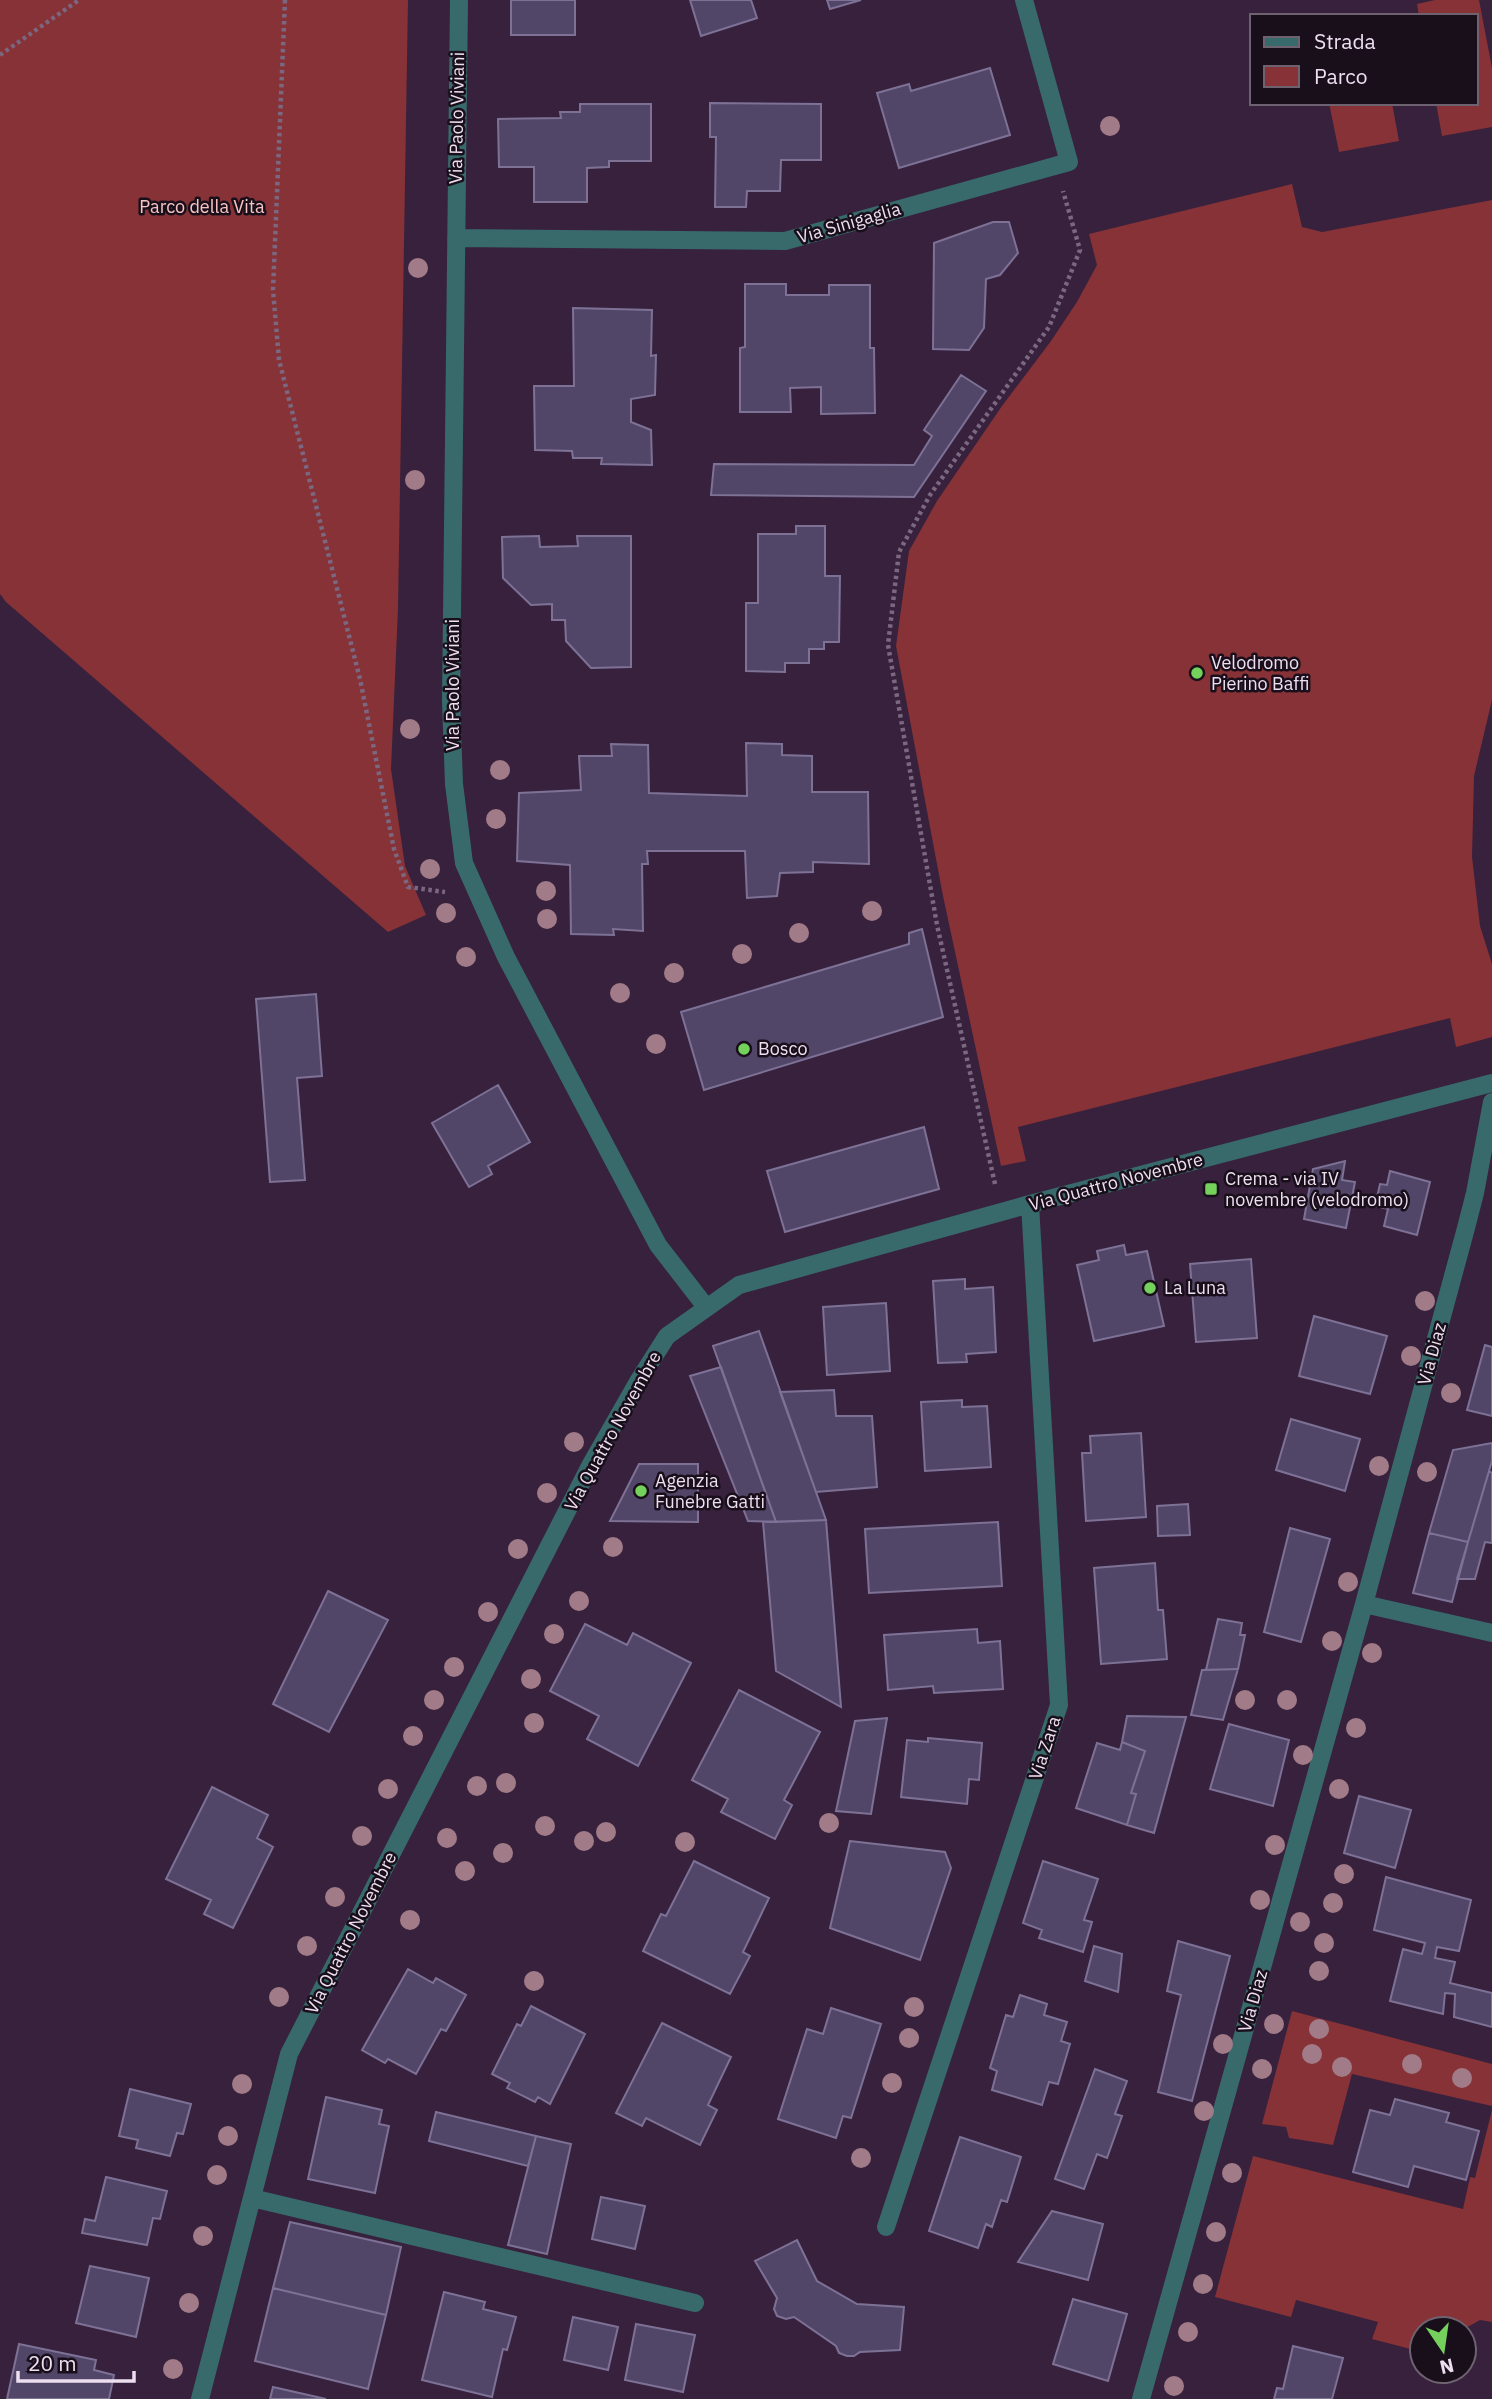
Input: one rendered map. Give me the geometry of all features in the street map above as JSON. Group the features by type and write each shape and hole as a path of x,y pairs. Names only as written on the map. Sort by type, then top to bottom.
{"street":[{"name":"Via Paolo Viviani","path":"459,0 451,701 454,784 464,863 506,957 658,1245 706,1307"},
{"path":"1024,0 1069,162 1056,165"},
{"name":"Via Sinigaglia","path":"456,238 785,242 1056,165"},
{"name":"Via Quattro Novembre","path":"201,2399 289,2054 590,1466 667,1336 738,1285 1030,1204 1492,1083"},
{"name":"Via Diaz","path":"1141,2399 1364,1604 1475,1193 1492,1102"},
{"name":"Via Zara","path":"887,2227 1059,1705 1030,1204"},
{"path":"1364,1604 1492,1633"},
{"path":"252,2198 695,2304"}],"path":[{"path":"0,55 79,0"},
{"path":"285,0 273,290 279,360 360,679 394,849 408,887 479,897"},
{"path":"1002,1212 937,925 888,645 899,552 930,495 1049,327 1080,250 1056,165"}],"green space":[{"name":"Parco della Vita","path":"0,0 408,0 398,609 391,769 405,866 426,915 388,932 0,594"},
{"path":"1435,0 1479,0 1492,68 1492,127 1442,136 1436,105 1478,105 1478,14 1419,14 1417,4"},
{"path":"1329,105 1392,105 1399,141 1339,152"},
{"name":"Velodromo Pierino Baffi","path":"1292,184 1302,227 1322,232 1492,200 1492,700 1474,776 1472,857 1480,926 1492,964 1492,1037 1456,1047 1450,1018 1018,1127 1026,1161 1001,1166 943,896 896,646 909,551 937,501 1077,302 1097,265 1089,234"},
{"path":"1292,2011 1492,2064 1492,2106 1352,2074 1333,2145 1289,2138 1286,2127 1262,2124"},
{"path":"1492,2110 1492,2322 1478,2321 1478,2315 1408,2315 1408,2348 1372,2339 1378,2322 1296,2300 1291,2317 1215,2297 1253,2156 1463,2209 1470,2177 1475,2178"}],"building":[{"path":"511,0 575,0 575,35 511,35"},
{"path":"690,0 751,0 757,18 701,36"},
{"path":"827,0 861,0 830,9"},
{"path":"990,68 1010,135 899,168 877,93 909,84 911,91"},
{"path":"710,103 821,104 821,160 781,160 780,191 747,191 746,207 715,207 716,137 710,137"},
{"path":"580,104 651,104 651,161 609,161 609,167 587,168 587,202 534,202 534,167 499,167 498,119 561,118 560,112 580,112"},
{"path":"993,222 1009,222 1018,253 1000,275 986,279 984,328 969,350 933,349 934,243"},
{"path":"745,284 786,284 786,295 829,295 829,285 870,285 870,348 874,348 875,413 821,414 821,387 790,388 791,412 740,412 740,348 745,347"},
{"path":"573,308 652,310 651,356 656,355 655,395 631,399 631,422 651,430 652,465 601,464 602,458 573,458 572,451 535,450 534,386 574,386"},
{"path":"961,375 986,391 914,497 711,495 714,464 914,465 932,436 924,430"},
{"path":"796,526 825,526 825,576 840,576 839,642 824,642 824,649 809,649 809,663 785,663 785,672 746,671 746,603 758,603 758,534 796,534"},
{"path":"539,536 540,547 578,546 577,536 631,536 631,667 591,668 566,641 565,620 552,620 552,604 531,605 503,578 502,537"},
{"path":"746,743 782,744 782,755 812,756 812,792 868,792 869,864 813,862 813,872 780,873 777,896 747,898 745,851 647,851 648,864 642,864 643,931 613,929 614,935 571,934 570,865 517,861 519,793 581,790 579,756 612,756 611,744 648,745 649,793 747,796"},
{"path":"922,929 943,1017 704,1090 681,1012 909,944 909,933"},
{"path":"316,994 322,1076 297,1078 305,1180 270,1182 256,999"},
{"path":"498,1085 530,1142 488,1166 492,1174 469,1187 432,1123"},
{"path":"924,1127 939,1189 785,1232 767,1171"},
{"path":"1345,1161 1342,1180 1355,1182 1346,1228 1304,1219 1313,1169"},
{"path":"1390,1171 1430,1182 1417,1235 1384,1226 1388,1209 1375,1206 1380,1184 1387,1185"},
{"path":"1124,1245 1126,1255 1147,1251 1164,1326 1094,1341 1077,1265 1099,1260 1097,1251"},
{"path":"1251,1259 1257,1338 1196,1342 1190,1264"},
{"path":"965,1279 965,1289 993,1287 996,1352 966,1354 967,1362 938,1363 933,1281"},
{"path":"886,1303 890,1371 827,1375 823,1307"},
{"path":"1314,1316 1387,1336 1370,1394 1299,1376"},
{"path":"759,1331 826,1520 776,1522 713,1346"},
{"path":"1485,1345 1492,1347 1492,1416 1467,1410"},
{"path":"721,1367 776,1522 748,1521 690,1376"},
{"path":"834,1390 836,1416 872,1416 877,1487 816,1492 780,1392"},
{"path":"962,1400 962,1407 987,1406 991,1467 925,1471 921,1402"},
{"path":"1291,1419 1360,1439 1345,1491 1276,1470"},
{"path":"1141,1433 1146,1517 1086,1521 1082,1453 1091,1453 1090,1436"},
{"path":"1492,1443 1492,1461 1468,1542 1429,1533 1453,1450"},
{"path":"639,1464 698,1464 698,1522 610,1521"},
{"path":"1489,1471 1492,1473 1492,1543 1485,1542 1475,1579 1457,1579"},
{"path":"1188,1504 1190,1535 1158,1536 1157,1506"},
{"path":"826,1520 841,1707 776,1671 763,1522"},
{"path":"998,1522 1002,1586 869,1593 865,1529"},
{"path":"1290,1528 1330,1539 1301,1642 1264,1632"},
{"path":"1429,1533 1468,1542 1452,1602 1413,1593"},
{"path":"1155,1563 1158,1610 1163,1610 1167,1659 1101,1664 1094,1568"},
{"path":"328,1591 388,1620 329,1732 273,1704"},
{"path":"1218,1619 1242,1623 1240,1635 1245,1635 1238,1669 1206,1670"},
{"path":"585,1624 627,1645 633,1633 691,1663 638,1766 587,1739 599,1716 550,1691"},
{"path":"977,1629 978,1643 1000,1641 1003,1689 934,1693 933,1686 888,1690 884,1635"},
{"path":"1238,1669 1223,1720 1191,1715 1202,1670"},
{"path":"739,1690 820,1732 784,1800 792,1805 775,1839 721,1812 728,1799 692,1780"},
{"path":"1127,1716 1186,1717 1154,1833 1127,1825 1136,1794 1131,1793 1145,1751 1122,1742"},
{"path":"887,1718 871,1814 836,1811 855,1721"},
{"path":"1229,1724 1289,1740 1273,1806 1210,1789"},
{"path":"928,1738 982,1743 979,1780 969,1779 967,1804 901,1797 907,1740 928,1742"},
{"path":"1122,1742 1145,1751 1131,1793 1136,1794 1127,1825 1076,1808 1097,1743 1120,1750"},
{"path":"212,1787 268,1815 257,1838 273,1847 233,1928 204,1914 211,1900 166,1879"},
{"path":"1359,1796 1411,1810 1395,1868 1344,1853"},
{"path":"850,1841 945,1852 951,1868 920,1960 830,1928"},
{"path":"694,1861 769,1898 743,1952 750,1956 730,1994 643,1951 661,1914 666,1916"},
{"path":"1043,1861 1098,1879 1084,1920 1092,1922 1083,1952 1039,1938 1042,1930 1023,1923"},
{"path":"1386,1877 1471,1900 1459,1951 1437,1947 1435,1958 1455,1962 1450,1983 1492,1993 1492,2027 1454,2017 1455,1994 1445,1993 1443,2014 1390,2001 1403,1949 1422,1954 1425,1943 1374,1930"},
{"path":"1178,1941 1230,1956 1192,2101 1158,2092 1181,1995 1167,1991"},
{"path":"1094,1946 1122,1954 1118,1992 1085,1981"},
{"path":"408,1969 433,1983 436,1978 466,1995 446,2031 441,2029 416,2074 388,2059 385,2063 362,2050"},
{"path":"1020,1995 1047,2004 1044,2015 1067,2022 1061,2041 1070,2044 1058,2084 1049,2082 1042,2105 992,2090 997,2071 990,2068 1006,2015 1013,2017"},
{"path":"531,2006 585,2034 550,2104 538,2097 535,2102 507,2088 510,2083 492,2074 517,2024 521,2026"},
{"path":"831,2008 881,2024 851,2118 843,2116 836,2138 778,2119 807,2029 823,2034"},
{"path":"662,2023 731,2057 708,2105 717,2110 700,2145 646,2118 642,2126 616,2113"},
{"path":"1095,2069 1127,2081 1115,2114 1122,2116 1107,2158 1097,2154 1084,2189 1055,2179"},
{"path":"130,2089 191,2104 183,2134 177,2133 170,2156 136,2148 138,2140 119,2136"},
{"path":"326,2097 382,2110 379,2124 389,2126 375,2193 308,2179"},
{"path":"1395,2099 1449,2113 1446,2122 1479,2131 1466,2180 1414,2166 1408,2187 1353,2172 1370,2110 1390,2115"},
{"path":"436,2112 536,2136 528,2166 429,2141"},
{"path":"536,2136 571,2144 547,2254 508,2245"},
{"path":"960,2137 1021,2157 1007,2202 1001,2200 992,2227 986,2224 978,2248 929,2231"},
{"path":"106,2177 167,2191 160,2219 153,2218 147,2245 82,2233 85,2219 95,2221"},
{"path":"601,2197 645,2206 635,2249 592,2239"},
{"path":"1052,2211 1103,2224 1088,2280 1018,2262"},
{"path":"290,2222 401,2247 386,2315 273,2288"},
{"path":"797,2240 817,2281 857,2304 904,2307 900,2350 860,2352 847,2356 839,2353 836,2346 794,2317 786,2319 777,2316 774,2309 777,2298 755,2261"},
{"path":"90,2266 149,2278 136,2337 76,2323"},
{"path":"273,2288 386,2315 368,2389 255,2361"},
{"path":"444,2292 485,2302 483,2309 516,2317 507,2350 503,2349 492,2397 422,2380"},
{"path":"1073,2299 1127,2314 1108,2381 1053,2364"},
{"path":"573,2317 618,2327 608,2370 564,2360"},
{"path":"636,2324 695,2335 683,2392 625,2380"},
{"path":"19,2344 96,2360 94,2370 114,2375 109,2399 7,2399"},
{"path":"1293,2346 1343,2358 1332,2399 1274,2399 1277,2388 1283,2389"},
{"path":"273,2387 326,2399 270,2399"}],"place":[{"name":"Velodromo Pierino Baffi","path":"1197,673"},
{"name":"Bosco","path":"744,1049"},
{"name":"Crema - via IV novembre (velodromo)","path":"1211,1189"},
{"name":"La Luna","path":"1150,1288"},
{"name":"Agenzia Funebre Gatti","path":"641,1491"}]}
